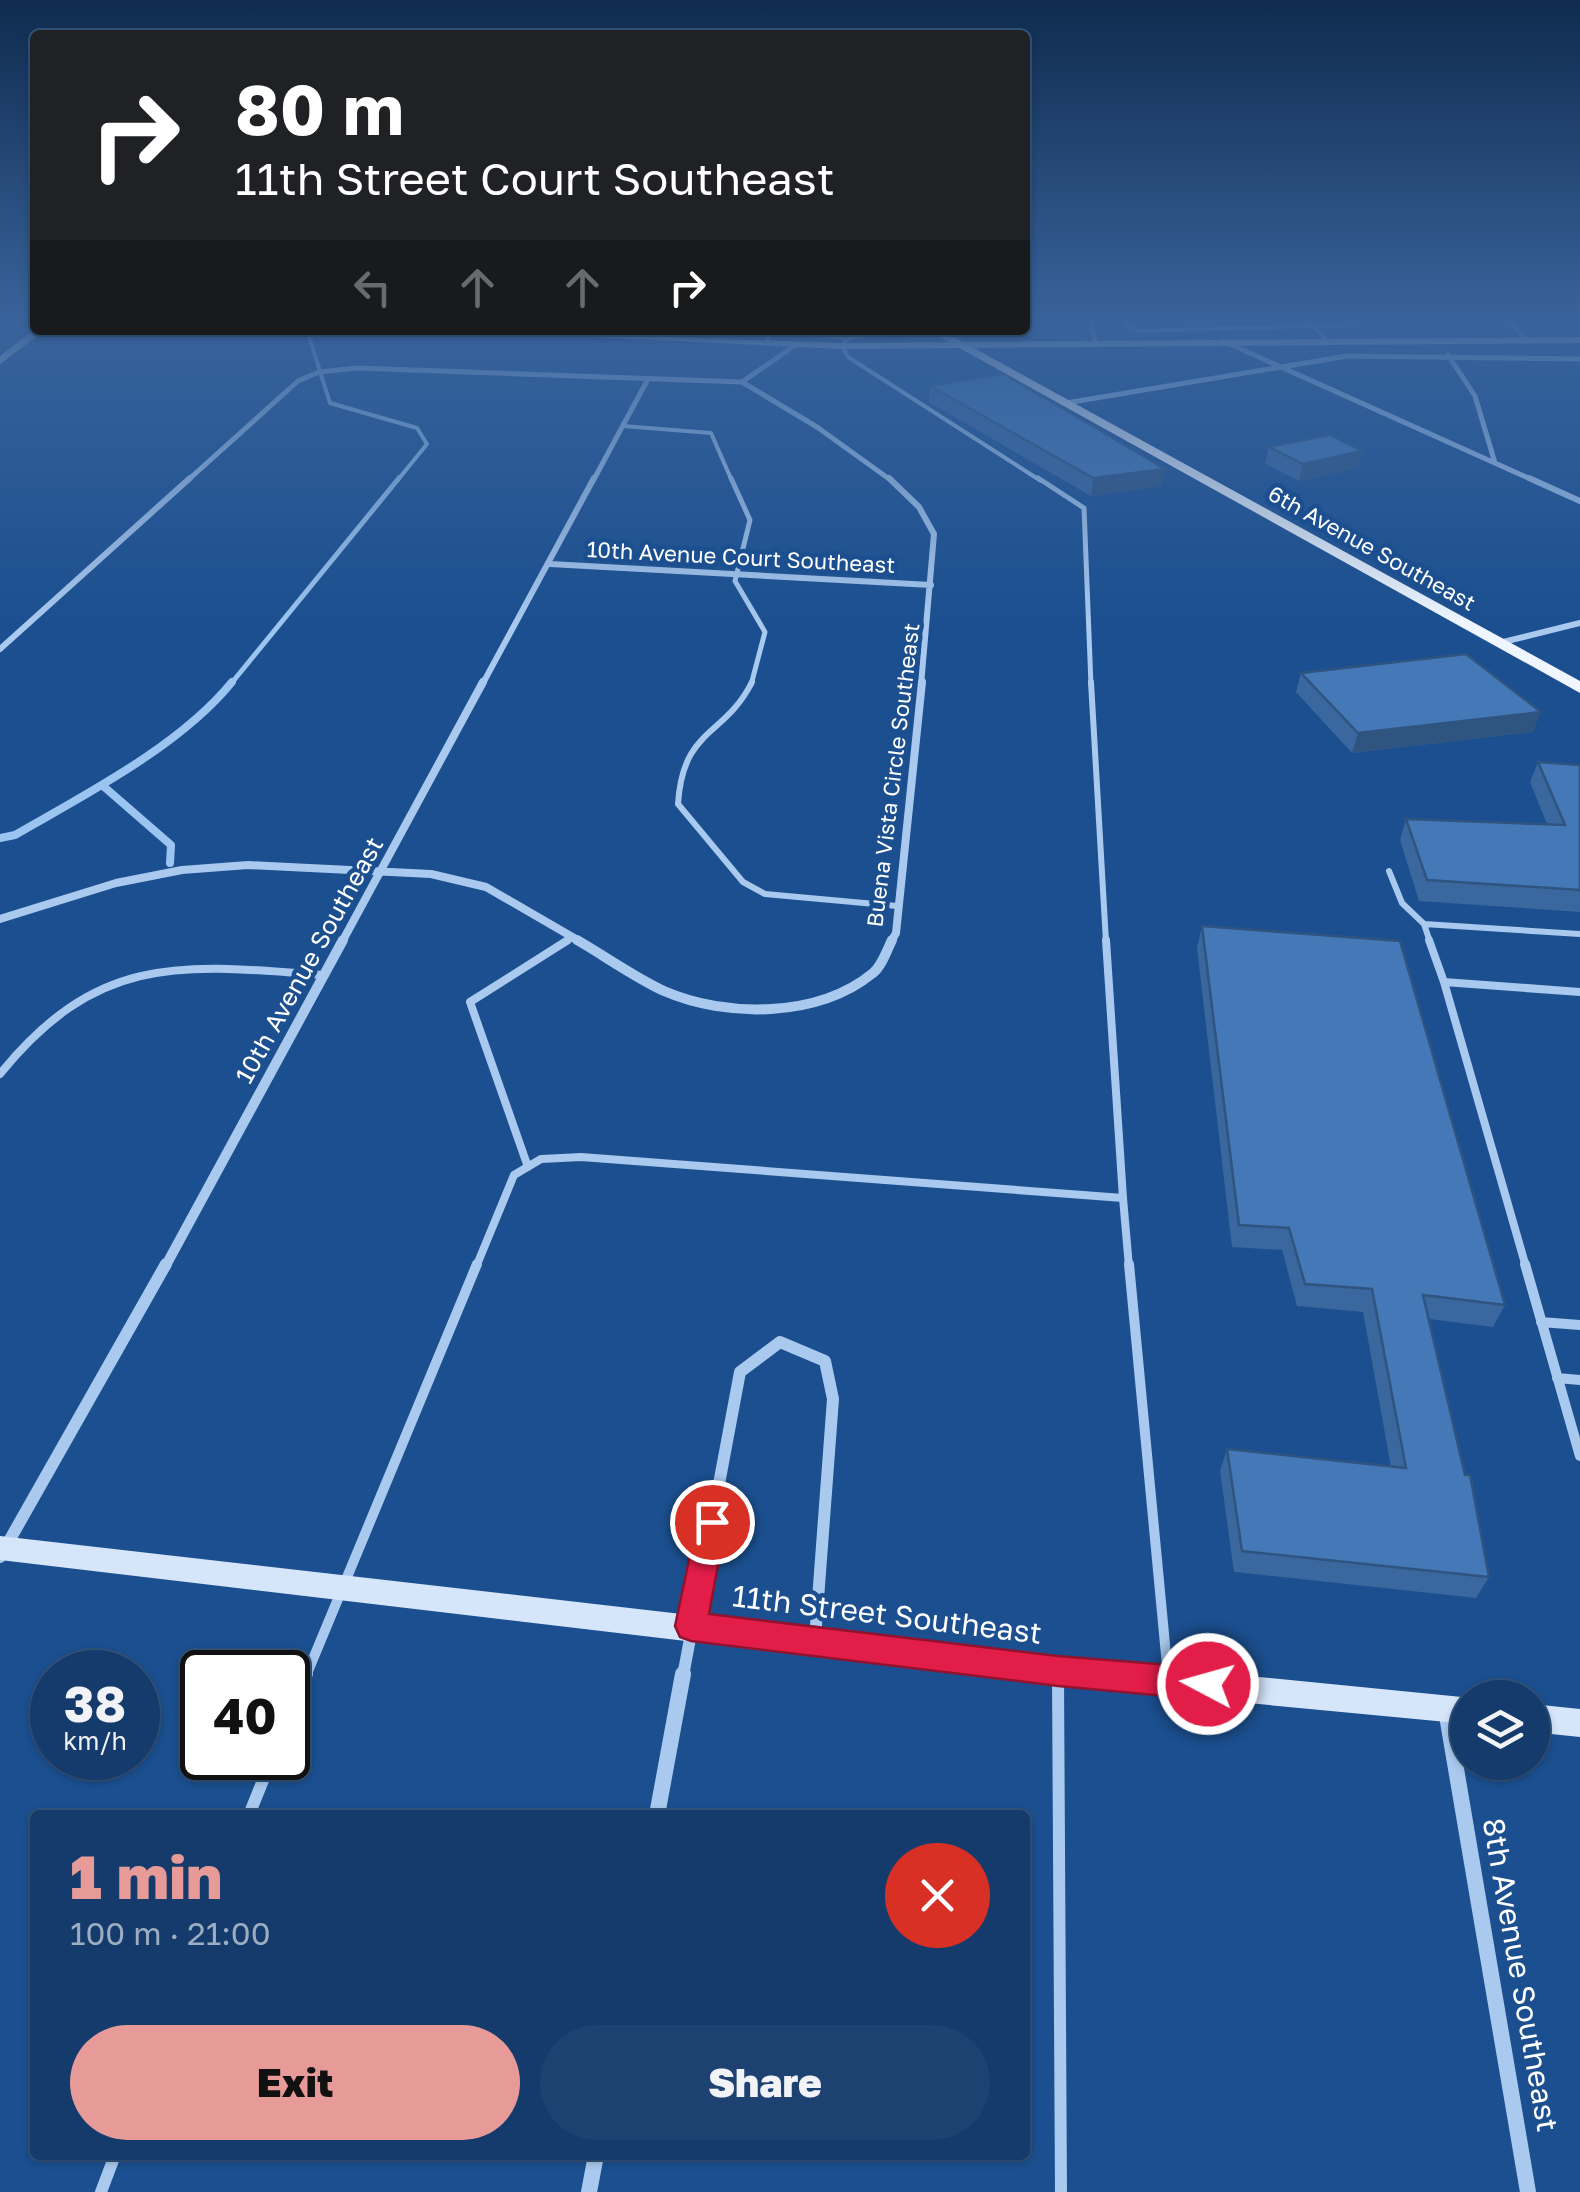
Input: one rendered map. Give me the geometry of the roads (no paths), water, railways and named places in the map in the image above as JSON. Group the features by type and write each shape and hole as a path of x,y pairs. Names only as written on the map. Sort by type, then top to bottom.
{"main road":[{"name":"6th Avenue Southeast","path":"1097,420 1580,688"}],"street":[{"path":"0,649 253,420"},
{"name":"10th Avenue Southeast","path":"2,1551 76,1430 626,420"},
{"name":"Buena Vista Circle Southeast","path":"0,919 83,892 182,870 248,865 383,869 486,886 666,991 724,1008 792,1007 824,999 875,972 896,932 935,544 932,526 907,493 799,420"},
{"path":"1400,420 1580,501"},
{"path":"1482,420 1494,462"},
{"name":"10th Avenue Court Southeast","path":"550,564 931,585"},
{"path":"1499,643 1580,623"},
{"path":"658,1810 740,1372 780,1342 825,1361 833,1399 814,1640"},
{"name":"11th Street Southeast","path":"2,1551 691,1626 1058,1671 1450,1708"},
{"path":"1550,1720 1580,1723"},
{"name":"8th Avenue Southeast","path":"1467,1780 1528,2192"},
{"path":"589,2192 595,2160"}],"lane":[{"path":"947,420 1084,508 1094,752 1124,1198 1169,1680"},
{"path":"623,426 711,433 750,520 748,545 735,573 737,588 764,632 758,661 749,690 702,732 678,771 678,804 743,882 765,894 897,906"},
{"path":"1390,871 1402,904 1424,924 1444,982 1580,1456"},
{"path":"1424,924 1580,934"},
{"path":"528,1167 470,1002 571,938"},
{"path":"0,1074 70,1006 130,978 174,967 322,975"},
{"path":"1444,982 1580,992"},
{"path":"310,1664 514,1175 541,1159 580,1157 1124,1198"},
{"path":"1541,1322 1580,1325"},
{"path":"1557,1378 1580,1380"},
{"path":"1058,1671 1061,2192"},
{"path":"250,1810 263,1780"},
{"path":"101,2192 113,2160"}],"waterway":[{"path":"390,420 417,428 427,444 397,481"},
{"path":"230,685 399,478"},
{"path":"0,838 15,835 131,767 186,727 232,682"},
{"path":"102,785 171,845 170,863"}]}
